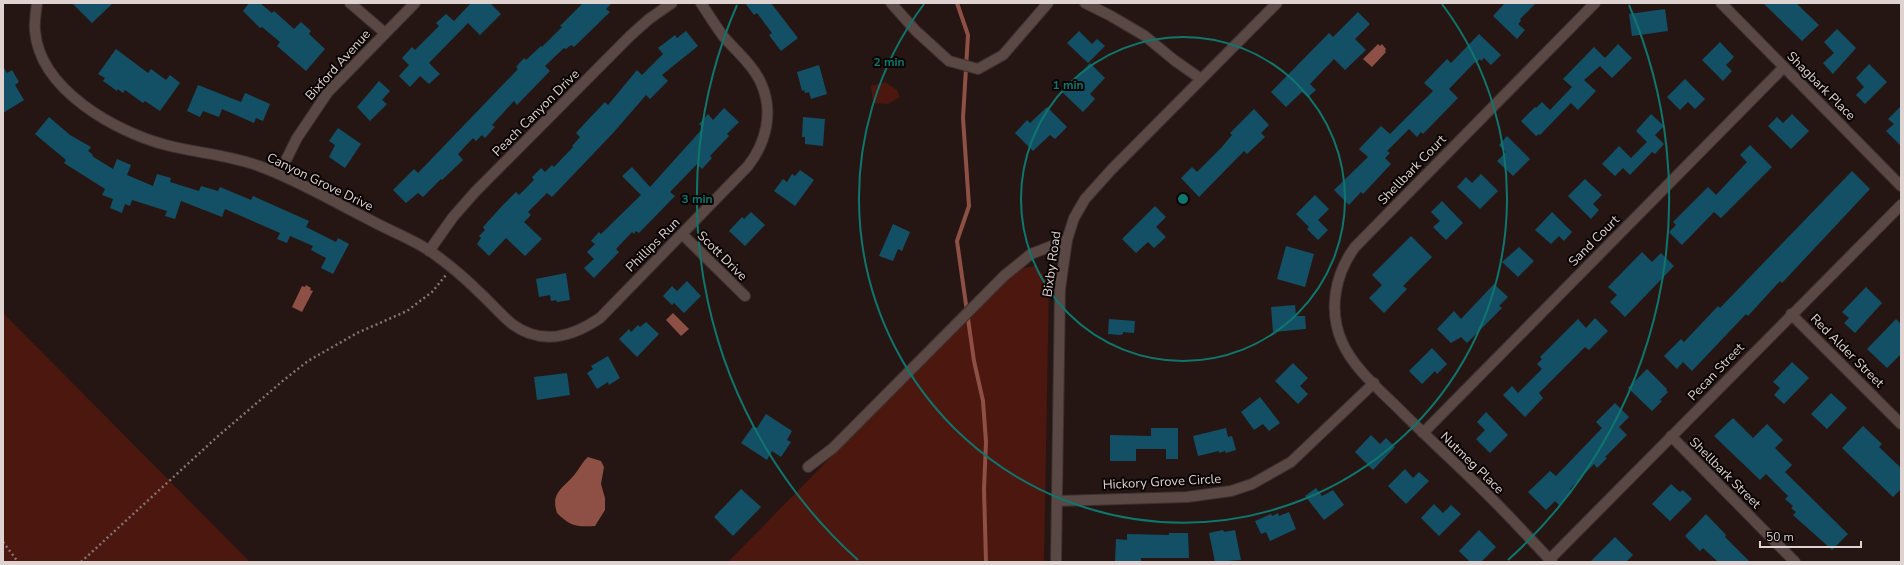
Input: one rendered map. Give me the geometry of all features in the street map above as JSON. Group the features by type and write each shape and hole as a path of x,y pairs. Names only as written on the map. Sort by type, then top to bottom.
{"street":[{"name":"Canyon Grove Drive","path":"37,3 35,32 38,46 52,73 62,85 94,112 130,133 168,146 225,156 279,174 429,251 452,268 513,324 527,332"},
{"path":"350,3 385,33"},
{"name":"Bixford Avenue","path":"279,174 297,138 318,105 343,75 415,3"},
{"name":"Peach Canyon Drive","path":"429,251 453,217 475,192 630,36 649,19 672,3"},
{"name":"Phillips Run","path":"527,332 547,337 562,336 576,333 600,318 748,166 763,143 767,126 767,109 761,83 753,69 723,35 701,3"},
{"path":"891,3 916,31 949,61 978,69 1003,55 1048,3"},
{"path":"1085,3 1112,16 1145,36 1174,60 1201,79"},
{"name":"Bixby Road","path":"1056,562 1060,304 1067,240 1074,218 1085,199 1112,169 1277,3"},
{"name":"Shellbark Court","path":"1374,383 1351,359 1342,342 1338,330 1334,297 1342,269 1349,256 1362,240 1595,3"},
{"name":"Shagbark Place","path":"1722,4 1901,186"},
{"name":"Sand Court","path":"1422,433 1784,67"},
{"name":"Pecan Street","path":"1551,561 1671,436 1901,205"},
{"name":"Scott Drive","path":"682,234 745,296"},
{"path":"808,467 833,448 1004,276 1031,254 1067,240"},
{"name":"Red Alder Street","path":"1791,314 1901,424"},
{"name":"Nutmeg Place","path":"1374,383 1422,433 1494,501 1551,561"},
{"name":"Hickory Grove Circle","path":"1058,501 1202,495 1231,491 1252,484 1291,462 1374,383"},
{"name":"Shellbark Street","path":"1671,436 1795,562"}],"path":[{"path":"81,562 217,437 285,379 308,361 357,333 407,311 432,292 452,268"},
{"path":"3,542 18,562"}],"shaded area":[{"path":"1378,44 1380,46 1382,44 1386,49 1386,52 1372,67 1363,59"},
{"path":"885,82 897,90 900,97 888,104 873,103 871,86"},
{"path":"1035,266 1049,281 1044,562 728,562 1014,270"},
{"path":"306,285 313,291 302,312 292,307 302,286 305,287"},
{"path":"3,313 250,562 3,562"},
{"path":"673,313 689,329 681,336 666,320"},
{"path":"588,457 601,461 604,467 601,484 605,498 605,510 595,526 578,526 566,521 557,513 555,500 559,491"}],"building":[{"path":"72,3 113,3 92,23"},
{"path":"249,3 260,3 272,13 274,11 294,29 301,22 311,31 309,34 325,49 306,71 277,46 280,42 262,27 260,28 243,11"},
{"path":"471,3 490,3 501,14 480,35 468,23 429,63 440,74 429,84 420,76 410,87 399,76 409,65 402,58 412,47 415,50 439,26 436,23 446,14 454,21"},
{"path":"583,3 612,3 606,9 610,12 574,47 571,45 566,49 564,48 545,66 550,71 517,105 514,101 492,125 495,127 485,138 482,135 476,141 473,138 458,154 463,160 423,197 418,193 406,203 393,190 414,169 418,173 518,69 516,67 524,58 526,60 541,46 542,47"},
{"path":"745,3 771,3 798,38 781,51 769,35 772,33 757,13 754,15"},
{"path":"1505,3 1536,3 1520,19 1521,21 1518,24 1525,30 1517,39 1493,16"},
{"path":"1763,3 1796,3 1819,25 1802,41"},
{"path":"1665,9 1668,31 1632,36 1629,14"},
{"path":"1358,12 1370,24 1355,39 1366,50 1345,70 1334,59 1310,84 1316,90 1308,97 1302,92 1286,107 1271,92 1329,33 1333,37"},
{"path":"1837,29 1856,48 1833,74 1823,63 1834,53 1824,42"},
{"path":"686,31 698,46 662,75 668,81 650,99 646,95 614,132 552,197 547,193 528,212 531,215 524,222 542,239 525,256 506,238 489,256 477,244 481,238 479,236 485,230 483,227 516,192 519,195 534,180 532,177 541,168 545,172 552,165 554,167 573,147 572,146 580,137 576,133 605,102 608,105 637,70 642,75 663,54 658,48 675,35 677,38"},
{"path":"1079,31 1092,44 1097,39 1105,46 1088,63 1067,43"},
{"path":"1479,34 1501,55 1491,65 1484,58 1481,61 1480,59 1476,63 1475,62 1449,89 1458,98 1423,134 1421,132 1417,137 1409,129 1387,151 1390,153 1385,158 1391,164 1363,194 1361,192 1349,205 1334,190 1368,157 1359,149 1381,126 1390,134 1433,91 1424,83 1447,59 1451,63"},
{"path":"1720,42 1734,57 1726,65 1732,71 1723,81 1702,60"},
{"path":"1618,44 1632,58 1612,78 1600,66 1584,80 1596,91 1578,110 1571,103 1540,135 1539,134 1536,136 1521,121 1542,102 1550,110 1572,87 1563,79 1594,47 1605,58"},
{"path":"116,49 148,73 151,69 166,80 170,75 180,83 160,111 145,101 143,103 125,90 123,93 118,89 117,91 103,81 105,78 98,74"},
{"path":"1090,63 1105,78 1090,94 1095,99 1083,112 1062,92"},
{"path":"1869,64 1887,82 1865,104 1856,95 1864,87 1856,78"},
{"path":"819,65 827,94 811,99 809,92 805,93 804,90 802,91 797,72"},
{"path":"3,66 7,73 12,70 19,82 15,85 24,100 3,113"},
{"path":"1685,79 1705,99 1695,109 1688,102 1680,110 1667,97"},
{"path":"379,81 390,91 382,100 387,104 370,121 357,107"},
{"path":"198,85 241,102 245,93 270,104 263,121 256,118 254,123 222,109 219,117 203,111 200,117 187,111"},
{"path":"1901,106 1901,146 1886,131 1894,124 1888,119"},
{"path":"1047,107 1067,127 1055,139 1050,135 1033,151 1015,133 1027,120 1030,123"},
{"path":"724,108 739,122 727,134 729,136 710,156 712,158 702,169 697,164 670,192 675,196 639,233 636,231 634,234 632,232 616,249 619,252 594,278 584,268 594,259 587,252 595,244 591,241 599,232 601,234 641,195 622,176 632,167 650,187 703,128 699,124 708,114 713,120"},
{"path":"1254,109 1269,125 1261,133 1265,137 1247,154 1244,151 1199,197 1181,178 1192,167 1197,172 1232,135 1230,133"},
{"path":"1651,114 1664,126 1655,135 1664,144 1655,154 1652,152 1630,175 1623,168 1615,176 1602,164 1619,146 1631,158 1647,142 1636,131"},
{"path":"1792,114 1809,131 1791,149 1768,126 1777,117 1783,123"},
{"path":"49,117 70,135 91,147 88,151 93,155 92,156 113,169 117,159 131,165 127,175 153,186 157,174 171,178 170,182 199,191 201,186 218,191 220,187 251,200 253,196 309,221 306,227 336,242 338,238 349,244 333,274 321,268 326,258 311,250 313,246 290,236 287,243 277,239 280,233 225,209 222,217 181,201 175,219 165,216 167,211 132,200 130,206 125,204 122,213 110,208 113,199 102,195 105,189 64,163 66,160 35,134"},
{"path":"803,117 825,119 823,146 805,144 805,137 802,137"},
{"path":"338,128 361,144 345,168 329,157 335,145 329,141"},
{"path":"1507,136 1530,159 1513,176 1497,161 1506,152 1499,145"},
{"path":"1750,145 1772,167 1721,218 1714,212 1682,245 1669,232 1676,225 1673,222 1708,187 1716,195 1747,162 1740,155"},
{"path":"800,170 814,180 795,206 774,191 783,179 787,182 792,174 795,176"},
{"path":"1852,171 1870,189 1782,283 1780,281 1748,316 1746,314 1692,371 1683,362 1677,369 1664,356 1681,339 1684,342 1718,306 1720,308"},
{"path":"1481,174 1498,191 1480,209 1457,187 1466,177 1472,183"},
{"path":"1585,179 1602,195 1593,204 1599,210 1591,219 1568,196"},
{"path":"1315,195 1329,209 1318,220 1328,230 1318,240 1307,229 1309,227 1296,214"},
{"path":"1442,201 1463,223 1446,240 1433,227 1440,221 1431,212"},
{"path":"1155,206 1166,217 1156,227 1166,237 1154,248 1148,242 1136,253 1122,239"},
{"path":"751,212 765,225 745,246 729,231 742,217 744,219"},
{"path":"1552,212 1572,232 1564,241 1559,236 1551,244 1535,230"},
{"path":"893,224 910,232 902,251 898,249 893,261 879,256"},
{"path":"1411,236 1432,257 1403,286 1407,289 1384,313 1369,298 1382,285 1372,275"},
{"path":"1286,246 1314,254 1305,287 1277,279"},
{"path":"1519,247 1534,261 1518,277 1502,262"},
{"path":"1642,252 1652,262 1661,253 1674,266 1625,317 1610,302 1617,295 1608,287"},
{"path":"566,273 570,300 557,302 556,300 551,301 550,295 539,297 536,279"},
{"path":"687,281 701,296 684,313 674,303 672,305 663,296 672,286 677,291"},
{"path":"1494,284 1508,297 1499,306 1502,308 1467,343 1461,337 1451,343 1437,329 1454,311 1461,319"},
{"path":"1866,287 1882,303 1855,333 1844,323 1849,318 1842,312"},
{"path":"1295,305 1296,316 1305,316 1306,329 1273,332 1271,307"},
{"path":"1595,318 1608,331 1589,350 1585,347 1539,393 1543,398 1525,417 1503,395 1512,386 1518,393 1542,369 1537,364 1542,359 1540,357 1578,319 1586,328"},
{"path":"1109,319 1135,321 1134,333 1123,332 1123,334 1120,335 1108,334"},
{"path":"1896,319 1901,324 1901,354 1887,368 1867,349"},
{"path":"646,322 659,334 637,357 619,339 629,329 631,332 638,325 640,327"},
{"path":"1432,348 1447,364 1437,374 1435,371 1422,384 1409,371"},
{"path":"608,356 620,378 609,385 608,382 597,389 587,373 593,369 591,366"},
{"path":"1792,362 1809,378 1784,404 1774,395 1780,388 1773,382"},
{"path":"1293,363 1308,378 1300,386 1308,394 1298,404 1275,381"},
{"path":"1647,369 1667,389 1666,390 1668,392 1660,400 1662,401 1652,411 1628,388"},
{"path":"567,373 570,395 537,400 534,377"},
{"path":"1831,393 1847,408 1827,429 1811,414"},
{"path":"1260,397 1280,423 1269,431 1263,424 1254,430 1241,412"},
{"path":"1615,403 1629,417 1619,427 1627,435 1605,457 1607,458 1597,468 1594,464 1570,489 1572,492 1559,505 1555,501 1546,510 1528,492 1550,471 1556,476 1602,428 1596,422"},
{"path":"1486,412 1508,435 1490,453 1476,439 1485,430 1477,422"},
{"path":"766,414 792,431 787,440 791,442 781,457 772,451 767,460 741,443 753,426 757,428"},
{"path":"1733,418 1753,438 1767,424 1783,440 1775,448 1792,465 1785,472 1848,534 1832,550 1793,515 1796,512 1791,508 1793,506 1785,499 1788,496 1766,474 1760,480 1714,436"},
{"path":"1863,426 1882,444 1879,447 1901,468 1901,489 1893,497 1842,448"},
{"path":"1151,428 1178,428 1178,459 1166,459 1166,449 1136,449 1136,461 1110,461 1110,435 1151,436"},
{"path":"1226,428 1228,437 1232,436 1236,450 1226,453 1225,451 1219,453 1219,451 1198,456 1193,436"},
{"path":"1371,435 1380,444 1386,438 1395,447 1373,470 1355,452"},
{"path":"1405,469 1413,478 1419,472 1429,481 1406,504 1388,486"},
{"path":"1671,484 1680,492 1683,490 1692,499 1670,521 1652,504"},
{"path":"1316,488 1322,496 1333,490 1344,505 1324,520 1305,496"},
{"path":"741,489 761,507 733,536 714,517"},
{"path":"1434,504 1443,513 1451,505 1461,514 1439,536 1421,518"},
{"path":"1289,512 1296,529 1270,541 1266,532 1261,534 1255,521 1271,514 1272,516 1278,513 1279,516"},
{"path":"1706,514 1726,535 1725,537 1750,562 1718,562 1703,548 1700,551 1685,536"},
{"path":"1223,530 1224,532 1235,530 1241,560 1215,562 1209,533"},
{"path":"1479,530 1496,547 1481,562 1470,562 1459,551"},
{"path":"1169,533 1188,533 1189,558 1141,558 1141,562 1115,562 1116,539 1127,540 1127,534 1169,535"},
{"path":"1615,537 1633,555 1626,562 1590,562"}],"waterway":[{"path":"957,3 968,35 963,118 969,206 957,241 974,361 983,401 986,442 984,489 986,562"}]}
